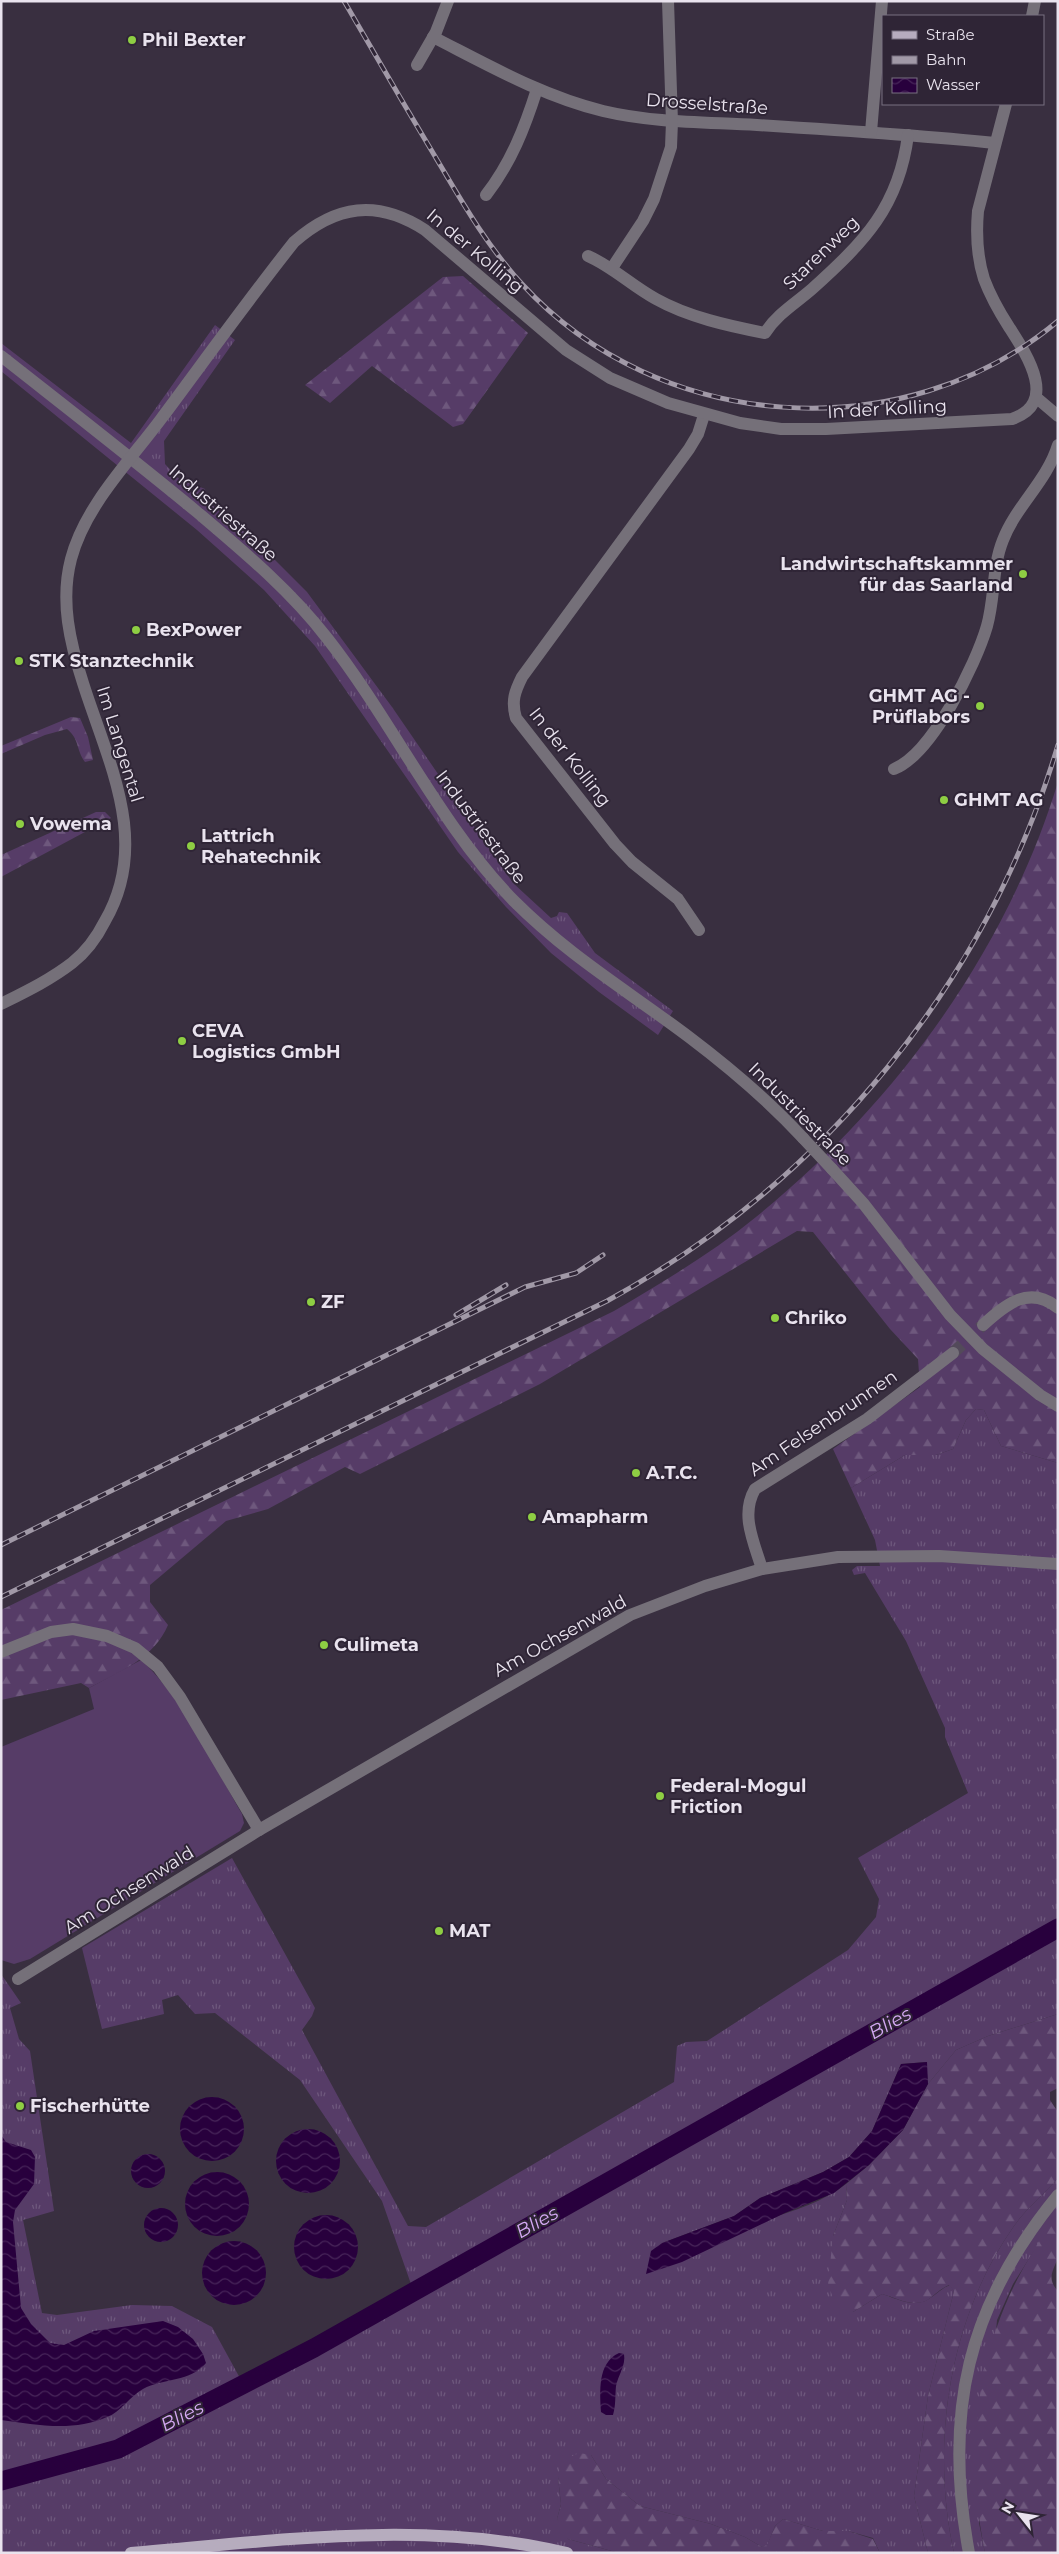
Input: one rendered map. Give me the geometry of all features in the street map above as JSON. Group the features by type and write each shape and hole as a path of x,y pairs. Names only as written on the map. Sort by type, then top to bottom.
{"main road":[{"path":"131,2553 332,2536 393,2534 476,2538 567,2553"}],"street":[{"path":"417,65 433,37 448,1"},
{"path":"588,256 612,268 643,222 654,199 671,148 672,122 668,1"},
{"path":"871,132 882,1"},
{"path":"1032,15 1035,1"},
{"name":"Drosselstraße","path":"433,37 537,89 602,110 672,122 708,122 871,132 995,143"},
{"path":"486,195 521,136 537,89"},
{"path":"1006,105 978,211 976,229 979,258 985,280 1007,325 1030,361 1037,379 1038,399 1058,416"},
{"name":"Starenweg","path":"612,268 641,290 682,311 743,329 765,333 777,318 811,290 870,232 893,194 902,169 908,135"},
{"name":"In der Kolling","path":"132,458 294,242 324,220 340,213 355,210 374,210 407,218 438,241 566,350 610,378 668,403 704,415 781,429 826,430 1012,419 1030,412 1038,399"},
{"name":"Industriestraße","path":"1,356 132,458 233,542 282,586 338,653 452,822 486,869 512,899 584,963 687,1035 749,1084 804,1138 863,1203 957,1322 1000,1364 1058,1406"},
{"name":"In der Kolling","path":"699,930 678,899 632,862 615,844 516,718 512,707 514,694 522,677 690,449 698,434 704,415"},
{"path":"894,769 902,766 925,745 975,660 990,611 1002,542 1051,463 1058,445"},
{"name":"Im Langental","path":"1,1004 55,976 89,946 115,904 122,881 127,856 122,806 74,654 66,615 66,589 70,561 79,535 94,508 132,458"},
{"path":"983,1325 1020,1298 1038,1298 1058,1308"},
{"name":"Am Felsenbrunnen","path":"762,1569 747,1518 750,1498 755,1489 866,1419 953,1353"},
{"name":"Am Ochsenwald","path":"18,1979 259,1830 622,1618 705,1586 762,1569 838,1557 886,1555 939,1556 1058,1564"},
{"path":"1,1652 51,1632 82,1630 106,1636 135,1648 148,1658 163,1674 209,1743 259,1830"},
{"path":"968,2553 960,2499 958,2446 964,2389 975,2339 1000,2279 1015,2252 1058,2195"}],"green space":[{"path":"463,276 528,333 463,424 453,427 372,366 330,403 305,385 443,277"},
{"path":"215,325 235,340 164,441 165,464 178,478 205,489 206,496 212,505 263,548 307,592 392,707 513,883 551,918 557,916 559,912 567,913 595,953 673,1011 658,1035 599,992 551,953 506,907 458,852 315,646 264,590 197,530 1,371 1,343 131,443"},
{"path":"71,717 80,718 88,737 93,760 85,762 74,737 67,729 45,735 1,754 1,746"},
{"path":"1058,782 1058,1463 1001,1446 984,1410 976,1409 966,1420 953,1449 936,1455 905,1455 851,1488 833,1449 920,1387 918,1359 890,1329 813,1232 797,1231 540,1384 360,1474 345,1467 268,1509 226,1521 150,1585 150,1602 168,1625 154,1647 135,1663 89,1688 81,1683 1,1700 1,1610 614,1311 705,1255 756,1217 806,1173 854,1126 898,1076 939,1022 976,966 1008,906 1036,845"},
{"path":"96,812 105,812 111,818 1,877 1,855"},
{"path":"976,1409 984,1410 1001,1446 1058,1463 1058,2014 988,2036 956,2050 928,2084 926,2062 901,2064 872,2131 849,2157 823,2172 760,2198 734,2216 662,2243 733,2228 783,2214 828,2196 846,2184 847,2200 833,2236 853,2312 882,2294 904,2302 916,2303 933,2297 943,2288 950,2285 954,2291 928,2396 914,2496 928,2553 880,2553 873,2538 848,2531 823,2531 783,2519 775,2526 767,2546 762,2547 745,2537 711,2524 640,2506 606,2479 591,2455 558,2477 561,2504 557,2519 568,2539 619,2553 1,2553 1,1974 21,2003 10,2008 19,2039 30,2051 54,2211 23,2220 42,2313 57,2315 132,2305 172,2306 212,2327 241,2380 412,2287 382,2201 300,2080 215,2013 195,2014 178,1995 162,2000 164,2014 102,2029 82,1948 232,1858 315,2008 302,2030 408,2226 426,2227 674,2082 677,2046 686,2042 707,2041 848,1950 876,1917 879,1899 858,1858 968,1793 945,1737 945,1728 906,1641 865,1573 854,1575 852,1570 857,1566 880,1566 875,1540 851,1488 905,1455 936,1455 953,1449 966,1420"},
{"path":"141,1660 155,1674 183,1712 242,1814 244,1823 240,1831 30,1959 14,1964 1,1960 1,1747 94,1709 89,1688"},
{"path":"1058,2014 1058,2088 1050,2092 1050,2100 1058,2112 1058,2178 1014,2226 992,2262 974,2301 960,2341 951,2383 945,2426 944,2469 947,2511 954,2553 928,2553 914,2496 928,2396 954,2291 949,2285 929,2299 917,2303 906,2302 882,2294 853,2312 837,2307 828,2285 833,2236 847,2200 846,2184 869,2165 903,2130 928,2084 956,2050 988,2036"},
{"path":"1058,2178 1058,2213 1013,2284 997,2320 979,2523 985,2553 954,2553 947,2511 944,2469 945,2426 951,2383 960,2341 974,2301 992,2262 1014,2226"},
{"path":"1058,2213 1058,2254 1052,2272 1052,2281 1058,2291 1058,2553 985,2553 979,2515 976,2437 980,2399 987,2362 998,2325 1012,2289 1043,2234"},
{"path":"579,2453 591,2455 606,2479 640,2506 711,2524 745,2537 762,2547 767,2545 775,2526 783,2519 823,2531 848,2531 873,2539 880,2553 619,2553 568,2539 563,2536 557,2519 561,2504 558,2477 561,2461"}],"water":[{"path":"927,2062 928,2084 903,2130 869,2165 834,2193 785,2213 682,2262 646,2274 651,2251 662,2243 734,2216 760,2198 823,2172 849,2157 872,2131 901,2064"},
{"path":"212,2097 230,2103 238,2111 244,2129 238,2147 230,2155 212,2161 194,2155 186,2147 180,2129 186,2111 194,2103"},
{"path":"308,2129 326,2135 334,2143 340,2161 334,2179 326,2187 308,2193 290,2187 282,2179 276,2161 282,2143 290,2135"},
{"path":"1,2135 6,2142 31,2150 35,2157 34,2184 15,2210 13,2222 21,2308 31,2324 50,2343 64,2345 94,2331 163,2321 178,2327 193,2339 203,2354 206,2363 200,2369 185,2377 143,2389 112,2415 94,2422 55,2426 1,2420"},
{"path":"148,2154 160,2159 165,2171 160,2183 148,2188 136,2183 131,2171 136,2159"},
{"path":"217,2172 235,2178 243,2186 249,2204 243,2222 235,2230 217,2236 199,2230 191,2222 185,2204 191,2186 199,2178"},
{"path":"161,2208 173,2213 178,2225 173,2237 161,2242 149,2237 144,2225 149,2213"},
{"path":"326,2215 344,2221 352,2229 358,2247 352,2265 344,2273 326,2279 308,2273 300,2265 294,2247 300,2229 308,2221"},
{"path":"234,2241 252,2247 260,2255 266,2273 260,2291 252,2299 234,2305 216,2299 208,2291 202,2273 208,2255 216,2247"},
{"path":"619,2353 624,2354 624,2358 616,2386 614,2411 613,2415 606,2415 601,2412 601,2379 607,2364"}],"waterway":[{"name":"Blies","path":"1,2481 118,2449 314,2348 1058,1928"}],"tunnel":[{"path":"953,1353 983,1325"}],"railway":[{"path":"344,1 465,207 509,269 522,284 578,334 641,371 710,395 783,407 856,406 928,391 996,363 1058,321"},
{"path":"1,1597 607,1301 686,1253 759,1197 826,1136 887,1068 941,994 988,916 1027,832 1058,745"},
{"path":"1,1545 525,1287 576,1273 603,1255"},
{"path":"456,1315 506,1285"}],"place":[{"name":"Phil Bexter","path":"132,40"},
{"name":"Landwirtschaftskammer für das Saarland","path":"1023,574"},
{"name":"BexPower","path":"136,630"},
{"name":"STK Stanztechnik","path":"19,661"},
{"name":"GHMT AG - Prüflabors","path":"980,706"},
{"name":"GHMT AG","path":"944,800"},
{"name":"Vowema","path":"20,824"},
{"name":"Lattrich Rehatechnik","path":"191,846"},
{"name":"CEVA Logistics GmbH","path":"182,1041"},
{"name":"ZF","path":"311,1302"},
{"name":"Chriko","path":"775,1318"},
{"name":"A.T.C.","path":"636,1473"},
{"name":"Amapharm","path":"532,1517"},
{"name":"Culimeta","path":"324,1645"},
{"name":"Federal-Mogul Friction","path":"660,1796"},
{"name":"MAT","path":"439,1931"},
{"name":"Fischerhütte","path":"20,2106"}]}
